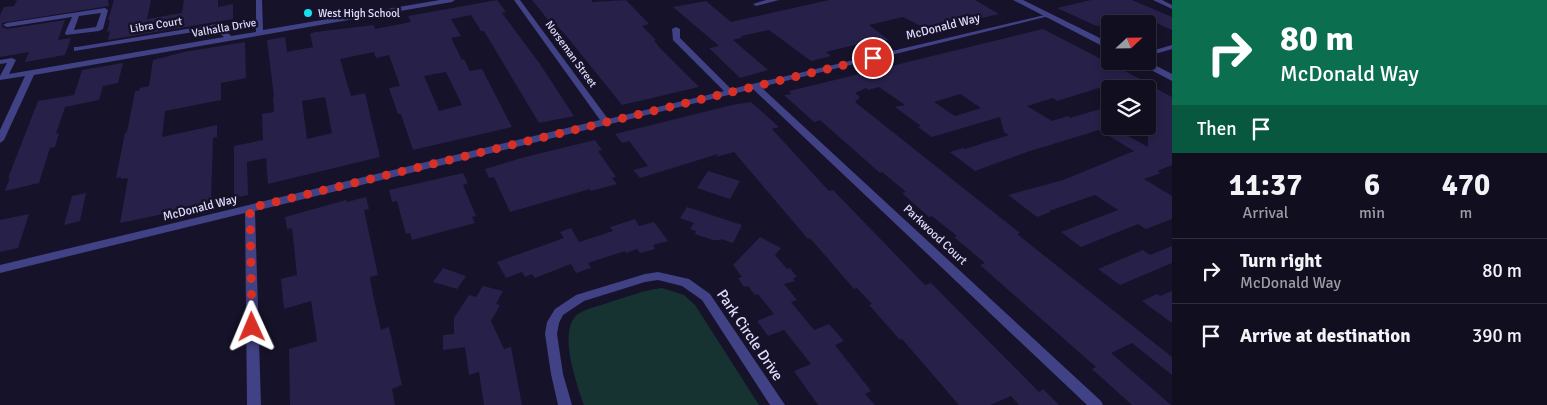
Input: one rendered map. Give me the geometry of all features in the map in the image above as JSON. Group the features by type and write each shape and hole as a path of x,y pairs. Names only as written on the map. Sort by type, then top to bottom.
{"street":[{"path":"258,0 260,33"},
{"name":"Valhalla Drive","path":"2,77 452,0"},
{"name":"Norseman Street","path":"517,0 606,122"},
{"path":"756,4 776,0"},
{"path":"1017,0 1101,42"},
{"path":"1156,0 1172,7"},
{"path":"7,25 104,10 99,28 69,33 76,15"},
{"name":"McDonald Way","path":"0,269 1046,15"},
{"name":"Libra Court","path":"77,49 223,25 223,33 229,38"},
{"path":"676,30 676,38 730,92"},
{"path":"72,65 84,31"},
{"path":"1156,52 1172,47"},
{"path":"0,62 12,60 2,77"},
{"path":"1156,70 1172,78"},
{"path":"0,140 31,72"},
{"name":"Parkwood Court","path":"755,86 1096,405"},
{"path":"250,208 254,405"},
{"name":"Park Circle Drive","path":"565,405 550,334 553,322 559,312 580,298 645,278 658,276 685,282 706,297 778,405"}],"green space":[{"path":"662,288 684,295 695,305 759,405 584,405 570,358 569,332 572,322 578,314 589,309 642,292"}],"building":[{"path":"17,0 108,0 109,6 2,23 2,27 7,29 65,20 58,40 71,38 65,55 25,62 29,52 0,57 0,15 4,7 14,6"},
{"path":"114,0 151,0 147,19 182,13 184,0 218,0 218,7 233,4 233,19 108,40 110,31 107,32 110,20 108,20"},
{"path":"497,0 506,12 502,13 540,64 574,116 539,123 484,31 481,31 471,15 451,19 461,36 451,38 462,60 464,59 470,71 482,69 512,127 413,150 401,114 398,114 389,88 400,86 389,55 376,58 374,52 340,59 351,96 365,93 380,157 268,184 266,158 247,162 248,195 234,198 234,146 263,140 262,114 274,112 267,40 285,37 287,52 313,47 310,34 315,32 374,25 375,29 411,22 408,16","holes":["446,72 462,105 439,111 424,76","325,97 332,133 307,139 302,101"]},
{"path":"532,0 592,0 592,2 626,0 649,24 642,26 656,40 654,40 659,47 699,87 622,105 564,33 558,27 554,27"},
{"path":"829,0 975,0 999,14 982,18 980,16 928,30 903,17 869,25 889,40 870,44 867,42 826,52 831,56 811,61 769,30 741,36 743,37 733,40 768,70 740,78 709,48 719,46 673,7 706,1 731,22"},
{"path":"1091,0 1132,0 1172,17 1172,30 1156,23 1156,15 1101,15 1101,27 1057,8"},
{"path":"1043,29 1101,59 1101,70 1123,70 1140,79 1101,80 1101,87 1057,101 1053,98 1027,106 1052,121 1101,109 1101,131 1099,130 1027,152 975,171 950,152 1009,135 1004,132 1000,117 932,137 918,127 921,126 895,107 905,105 879,87 868,90 866,88 855,93 860,97 855,102 1172,357 1172,375 1132,343 1111,353 1171,405 1132,405 1092,369 1096,367 980,265 985,263 954,237 957,236 932,216 929,217 902,193 906,192 882,172 880,173 820,120 814,122 784,95 791,94 789,91","holes":["960,94 981,108 955,116 934,102"]},
{"path":"245,42 246,78 221,83 221,100 165,111 162,137 217,125 217,137 213,138 211,204 120,223 128,178 116,178 125,133 127,132 135,91 149,86 153,60 184,52"},
{"path":"123,63 118,83 103,86 99,100 65,107 56,134 59,133 55,147 50,148 39,183 5,191 10,177 8,178 38,101 74,95 82,70"},
{"path":"1156,89 1172,97 1172,165 1157,171 1161,173 1144,179 1172,196 1172,219 1146,229 1138,224 1081,247 1061,232 1118,210 1095,195 1037,217 1008,195 1063,180 1134,151 1107,135 1126,135 1148,147 1148,135 1156,135"},
{"path":"751,102 779,127 772,129 829,191 833,190 925,285 931,283 1039,392 1043,389 1059,405 1019,405 1011,396 990,405 959,405 902,339 900,340 869,305 872,304 857,288 854,289 810,238 808,239 734,152 716,157 718,154 640,178 633,170 648,166 629,141 622,143 615,134"},
{"path":"595,140 602,150 598,151 616,177 612,178 617,184 591,191 590,189 510,212 494,177 489,178 485,169 525,157"},
{"path":"708,171 740,181 730,199 697,188"},
{"path":"463,173 468,183 463,185 476,216 472,217 475,223 412,240 410,233 406,234 397,201 392,202 389,190"},
{"path":"86,193 80,221 64,225 72,196"},
{"path":"366,197 369,209 364,210 378,275 370,277 373,295 381,330 389,327 402,385 392,389 395,405 290,405 289,349 317,341 311,301 284,309 281,279 297,275 292,228 287,229 285,217 346,200 347,202"},
{"path":"687,207 742,225 733,243 721,239 713,240 695,234 696,231 690,229 694,223 680,218"},
{"path":"29,214 18,248 0,252 0,220"},
{"path":"635,219 639,226 654,222 668,241 653,245 655,249 640,253 637,249 626,253 625,251 588,263 591,268 576,273 571,264 535,278 532,274 525,277 522,272 506,278 497,262 564,238 560,232 571,228 579,242 613,231 610,227"},
{"path":"760,237 781,248 775,255 797,277 793,278 795,281 784,284 797,300 791,302 814,330 829,324 844,341 835,345 871,391 865,394 875,405 818,405 794,371 811,364 784,330 768,336 757,321 774,314 758,294 755,295 748,286 744,287 738,278 742,277 733,265"},
{"path":"1172,246 1172,263 1120,285 1098,269 1143,250 1150,255"},
{"path":"443,268 466,276 457,289 433,282"},
{"path":"483,286 503,291 496,304 500,305 491,321 504,349 511,347 522,405 484,405 479,372 469,375 465,347 443,350 443,335 454,334 454,318 469,295 476,297"},
{"path":"1172,291 1172,323 1142,301 1157,294 1160,296"}],"place":[{"name":"West High School","path":"308,13"}],"route":[{"path":"252,327 250,208 873,58"}]}
